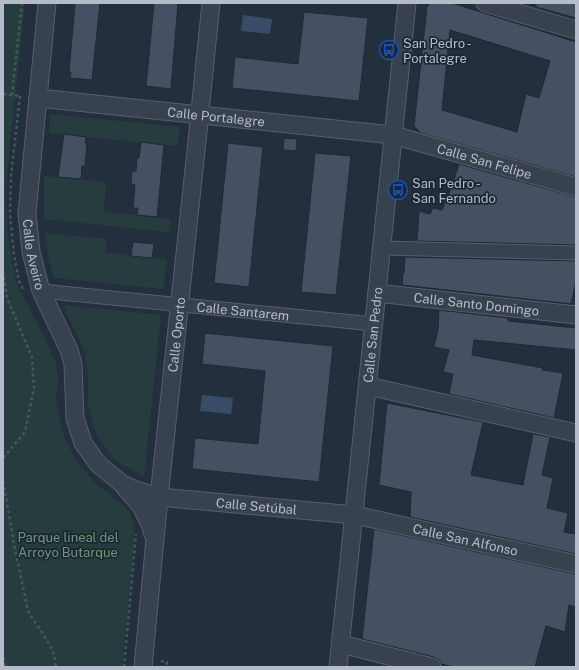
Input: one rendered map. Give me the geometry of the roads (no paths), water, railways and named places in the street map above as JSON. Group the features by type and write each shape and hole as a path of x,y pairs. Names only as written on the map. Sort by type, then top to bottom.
{"street":[{"name":"Calle Aveiro","path":"47,3 27,213 31,252 41,291 69,350 73,364 75,418 83,442 98,464 122,483 133,489 159,497"},
{"name":"Calle Oporto","path":"143,667 159,497 211,3"},
{"name":"Calle San Pedro","path":"338,667 407,3"},
{"path":"486,3 576,30"},
{"name":"Calle Portalegre","path":"38,98 393,135"},
{"name":"Calle San Felipe","path":"393,135 576,187"},
{"path":"382,248 576,253"},
{"name":"Calle Santarem","path":"41,291 374,324"},
{"name":"Calle Santo Domingo","path":"377,293 576,315"},
{"path":"368,386 576,433"},
{"name":"Calle Aveiro","path":"122,483 144,510 155,541"},
{"name":"Calle Setúbal","path":"159,497 355,515"},
{"name":"Calle San Alfonso","path":"355,515 576,564"},
{"path":"341,644 432,667"}],"water":[{"path":"243,15 272,19 270,34 241,31"},
{"path":"202,395 233,398 231,414 200,411"}],"place":[{"name":"San Pedro - Portalegre","path":"389,50"},
{"name":"San Pedro - San Fernando","path":"398,190"}],"park label":[{"name":"Parque lineal del Arroyo Butarque","path":"68,544"}]}
